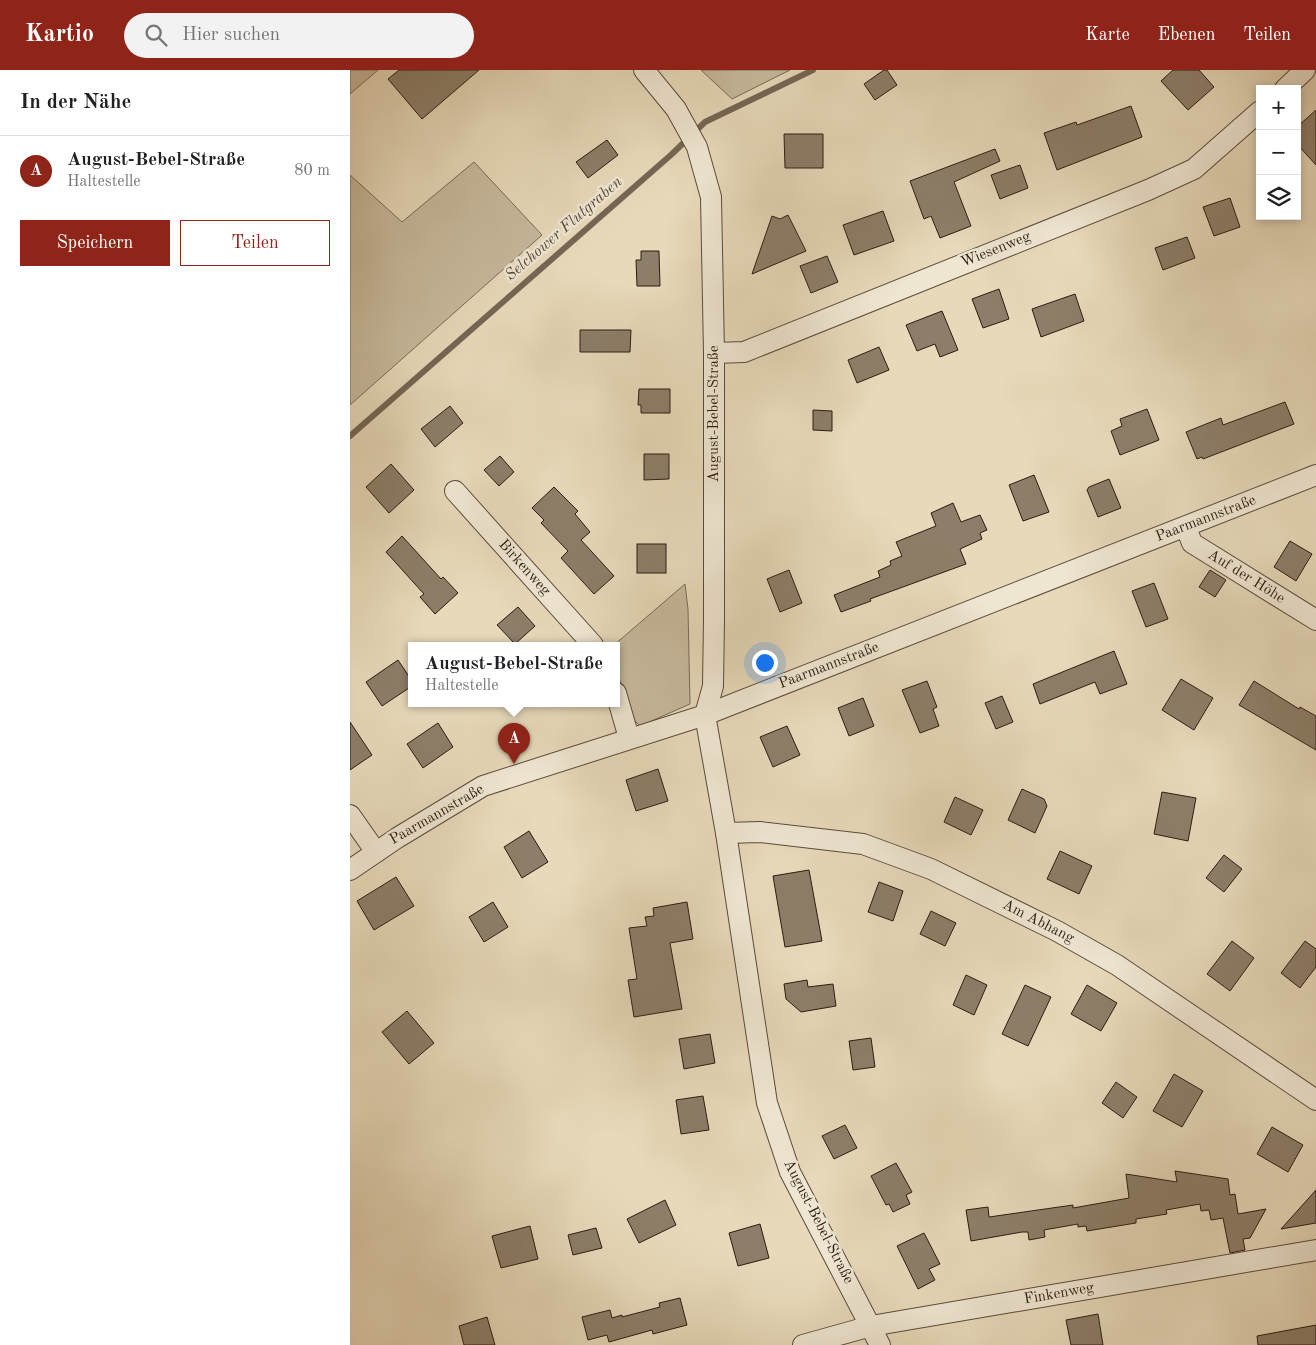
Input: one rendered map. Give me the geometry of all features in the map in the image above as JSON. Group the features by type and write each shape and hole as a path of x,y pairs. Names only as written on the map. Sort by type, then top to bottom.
{"street":[{"name":"August-Bebel-Straße","path":"644,70 676,109 701,158 711,197 714,353 713,681 704,714 726,833 767,1103 790,1172 880,1345"},
{"path":"1289,85 1306,70"},
{"name":"Wiesenweg","path":"714,353 744,352 1148,190 1194,169 1256,115"},
{"name":"Paarmannstraße","path":"350,870 483,786 704,714 1316,475"},
{"name":"Birkenweg","path":"455,491 590,642"},
{"name":"Auf der Höhe","path":"1186,527 1192,543 1316,620"},
{"path":"620,707 629,738"},
{"path":"350,815 376,852"},
{"name":"Am Abhang","path":"726,833 737,831 768,832 864,844 937,871 1058,931 1116,965 1316,1100"},
{"name":"Finkenweg","path":"803,1345 871,1326 1316,1250"}],"shaded area":[{"path":"350,70 378,70 350,94"},
{"path":"701,70 790,70 732,99"},
{"path":"474,162 542,235 350,405 350,175 402,222"},
{"path":"685,584 688,609 690,704 640,726 635,721 620,681 620,642 617,642"}],"building":[{"path":"399,70 479,70 422,119 388,79"},
{"path":"884,70 887,70 897,85 875,100 864,84"},
{"path":"1173,70 1199,70 1214,87 1188,110 1161,81"},
{"path":"1131,106 1142,137 1057,170 1044,133 1076,122 1077,125"},
{"path":"1316,110 1316,165 1301,148 1301,123"},
{"path":"784,134 823,134 823,168 785,168"},
{"path":"607,140 618,155 588,178 576,162"},
{"path":"995,149 1000,161 954,182 971,226 940,238 931,216 924,219 910,181"},
{"path":"1020,165 1028,188 1000,199 991,175"},
{"path":"1230,198 1240,227 1214,236 1203,207"},
{"path":"883,211 894,241 854,255 843,225"},
{"path":"788,215 806,251 752,274 772,216 780,219"},
{"path":"1187,237 1195,258 1163,270 1155,248"},
{"path":"641,251 659,251 660,286 637,286 636,260 641,260"},
{"path":"827,256 838,282 811,293 800,266"},
{"path":"999,289 1009,319 983,328 972,299"},
{"path":"1075,294 1084,321 1041,337 1032,309"},
{"path":"942,311 958,350 940,357 935,344 917,351 906,325"},
{"path":"580,330 631,330 630,352 580,352"},
{"path":"879,347 889,370 857,383 848,360"},
{"path":"639,389 670,389 670,413 641,413 641,405 638,405"},
{"path":"1285,402 1294,424 1203,459 1202,457 1197,459 1186,432 1221,418 1223,425"},
{"path":"450,406 463,423 435,447 421,429"},
{"path":"1147,409 1159,440 1120,455 1111,431 1122,426 1120,419"},
{"path":"813,410 832,411 832,431 813,430"},
{"path":"644,454 669,454 669,479 644,480"},
{"path":"500,456 514,472 499,486 484,470"},
{"path":"391,464 414,490 389,513 366,487"},
{"path":"1034,475 1049,512 1023,521 1009,485"},
{"path":"1109,479 1121,508 1098,517 1087,490 1089,487"},
{"path":"554,487 578,511 575,514 590,532 581,540 614,576 594,594 561,558 568,551 541,523 544,520 532,508"},
{"path":"953,503 961,522 980,515 987,530 980,533 982,539 960,549 966,564 870,599 871,601 841,612 834,595 880,577 878,571 891,565 890,561 902,556 896,542 936,526 931,513"},
{"path":"402,536 441,579 443,577 458,593 435,614 420,597 424,594 386,552"},
{"path":"1290,541 1312,554 1296,581 1274,567"},
{"path":"637,544 666,544 666,573 637,573"},
{"path":"789,570 802,603 780,612 767,579"},
{"path":"1210,570 1226,580 1215,597 1199,587"},
{"path":"1154,583 1168,619 1146,627 1132,591"},
{"path":"518,607 535,626 517,642 513,642 497,625"},
{"path":"1114,651 1127,684 1100,694 1095,682 1040,704 1033,684"},
{"path":"398,660 408,675 408,689 382,706 366,682"},
{"path":"1181,679 1213,698 1194,730 1162,710"},
{"path":"927,681 937,707 933,709 939,726 920,733 902,690"},
{"path":"1254,681 1299,709 1300,707 1316,716 1316,750 1239,705"},
{"path":"1002,696 1013,722 996,729 985,703"},
{"path":"863,698 874,726 849,736 838,708"},
{"path":"350,722 372,755 350,770"},
{"path":"438,723 453,747 423,768 407,744"},
{"path":"787,726 800,755 773,767 760,737"},
{"path":"658,769 668,801 636,811 626,780"},
{"path":"1022,789 1044,799 1047,806 1035,833 1008,820"},
{"path":"1162,792 1196,798 1188,841 1154,834"},
{"path":"955,797 983,810 971,835 944,822"},
{"path":"529,831 548,862 522,878 504,847"},
{"path":"1060,851 1092,866 1079,894 1047,879"},
{"path":"1224,855 1242,869 1224,892 1206,878"},
{"path":"809,870 822,941 785,947 773,876"},
{"path":"396,877 414,906 374,930 357,901"},
{"path":"879,882 903,891 893,921 868,912"},
{"path":"493,902 508,927 484,942 469,917"},
{"path":"687,902 693,939 670,943 682,1009 634,1017 628,980 637,979 629,928 647,926 645,917 654,916 653,908"},
{"path":"931,911 956,923 945,946 920,934"},
{"path":"1232,941 1254,958 1230,991 1207,974"},
{"path":"1305,941 1316,949 1316,967 1300,988 1281,973"},
{"path":"966,975 987,985 974,1015 953,1005"},
{"path":"807,980 808,987 833,984 836,1006 801,1012 786,999 784,984"},
{"path":"1025,985 1051,997 1028,1046 1002,1034"},
{"path":"1087,985 1117,1003 1101,1031 1071,1014"},
{"path":"407,1011 434,1043 409,1064 382,1032"},
{"path":"710,1034 715,1063 684,1069 679,1039"},
{"path":"871,1038 875,1067 853,1070 849,1041"},
{"path":"1174,1074 1203,1091 1182,1127 1153,1111"},
{"path":"1116,1082 1137,1097 1123,1118 1102,1103"},
{"path":"703,1096 709,1130 681,1134 676,1100"},
{"path":"845,1125 857,1148 834,1159 822,1136"},
{"path":"1272,1127 1303,1145 1288,1172 1257,1154"},
{"path":"896,1163 912,1192 906,1195 910,1204 893,1212 889,1204 886,1205 871,1176"},
{"path":"1175,1171 1228,1179 1230,1195 1235,1194 1238,1214 1266,1209 1250,1238 1243,1239 1245,1250 1230,1253 1223,1218 1211,1220 1209,1210 1201,1211 1200,1204 1166,1210 1167,1214 1136,1219 1136,1223 1087,1231 1086,1226 1078,1227 1078,1224 1044,1230 1045,1237 1029,1240 1028,1232 1022,1232 971,1241 966,1210 988,1207 989,1217 1073,1205 1073,1208 1129,1198 1126,1174 1177,1182"},
{"path":"1316,1190 1316,1223 1281,1229"},
{"path":"665,1200 676,1225 639,1243 627,1219"},
{"path":"760,1224 769,1258 738,1266 729,1233"},
{"path":"530,1226 538,1259 501,1268 492,1236"},
{"path":"596,1228 602,1248 573,1255 568,1235"},
{"path":"924,1233 940,1264 929,1269 935,1280 918,1289 897,1246"},
{"path":"680,1298 687,1325 653,1334 652,1330 609,1342 607,1335 588,1340 582,1317 610,1310 612,1318 622,1315 622,1317 660,1307 659,1303"},
{"path":"1098,1314 1103,1345 1071,1345 1066,1320"},
{"path":"487,1317 495,1345 464,1345 459,1326"},
{"path":"1316,1325 1316,1345 1258,1345 1257,1336"}],"waterway":[{"name":"Selchower Flutgraben","path":"350,436 672,154 705,122 813,70"}],"place":[{"name":"August-Bebel-Straße","path":"514,764"}]}
